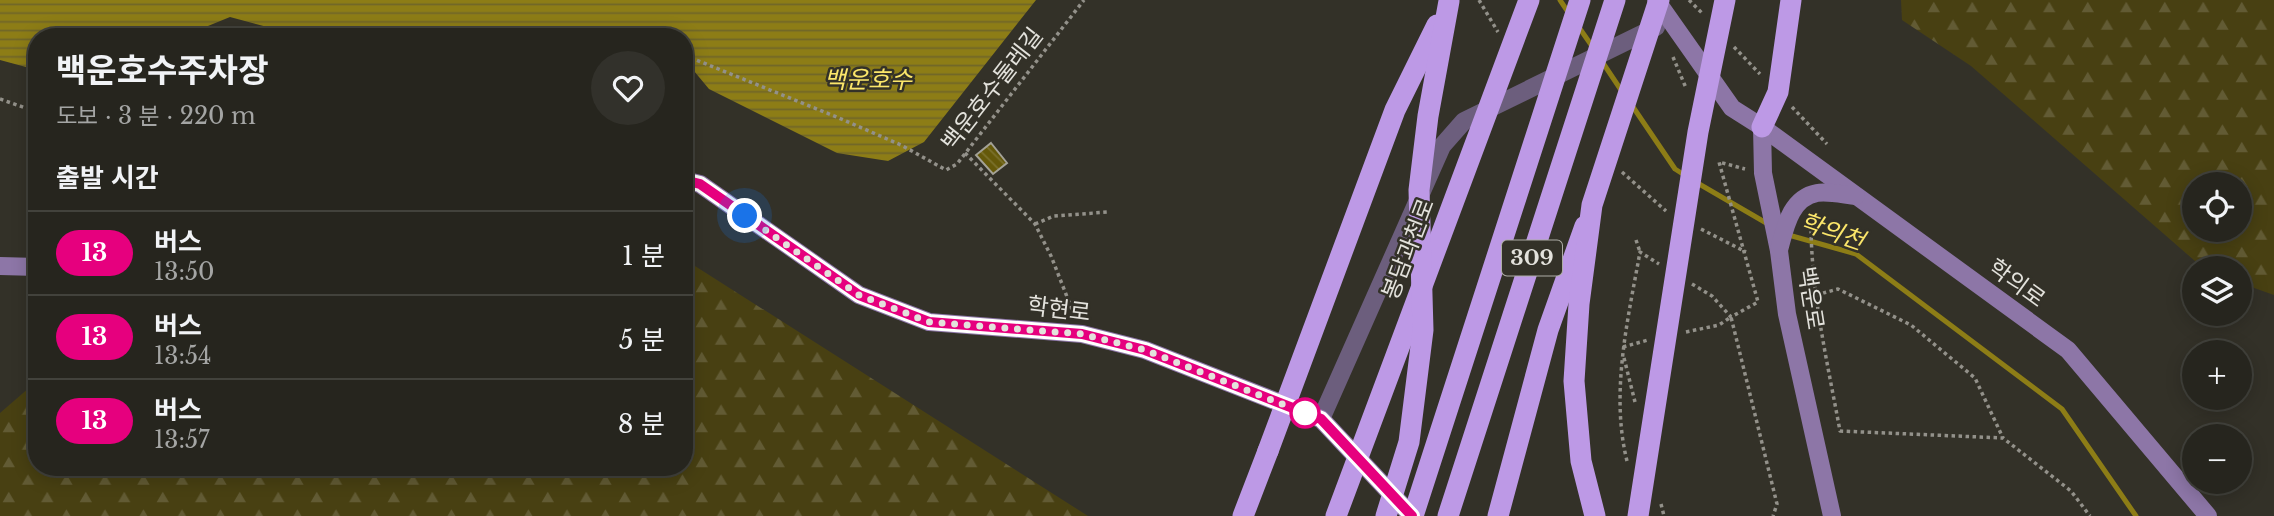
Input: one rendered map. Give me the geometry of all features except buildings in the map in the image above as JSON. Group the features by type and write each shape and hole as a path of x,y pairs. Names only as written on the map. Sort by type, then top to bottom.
{"highway":[{"path":"1243,516 1395,110 1449,0"},
{"path":"1386,516 1409,442 1423,330 1419,190 1428,116 1449,0"},
{"name":"봉담과천로","path":"1336,516 1529,0"},
{"name":"309","path":"1413,516 1580,0"},
{"name":"309","path":"1448,516 1615,0"},
{"path":"1498,516 1548,330 1592,205 1657,0"},
{"path":"1638,516 1698,132 1725,0"},
{"path":"1762,127 1778,92 1791,0"},
{"path":"1592,205 1579,304 1574,381 1581,461 1595,516"}],"street":[{"path":"1657,0 1664,24 1732,108 1762,127"},
{"path":"1321,419 1442,146 1464,121 1664,24"},
{"name":"학의로","path":"1762,127 2068,350 2208,516"},
{"name":"백운로","path":"1762,127 1763,173 1779,251 1787,314 1832,516"},
{"name":"학현로","path":"693,182 700,184 859,295 929,322 1082,334 1145,350 1321,419 1413,516"},
{"path":"1779,251 1802,211 1800,201 1818,193 1856,196"},
{"path":"0,266 28,267"}],"path":[{"name":"백운호수둘레길","path":"693,59 852,123 901,145 946,170 957,164 1084,0"},
{"path":"1689,0 1707,19"},
{"path":"1664,24 1686,88"},
{"path":"1734,46 1827,144"},
{"path":"0,99 28,109"},
{"path":"965,153 1035,224 1051,256 1082,334"},
{"path":"1724,185 1746,252 1758,302"},
{"path":"1802,211 1840,431 2003,438"},
{"path":"1035,224 1054,216 1108,212"},
{"path":"1636,240 1640,252"},
{"path":"1816,295 1838,289 1911,324 1975,378 2003,438 2071,491 2090,516"},
{"path":"1719,325 1731,317 1777,504 1773,516"},
{"path":"1623,347 1620,413 1627,464"}],"green space":[{"path":"1901,0 2274,0 2274,295 2252,287 2252,256 2189,256 1971,66 1902,20"},
{"path":"693,265 1088,516 0,516 0,413 28,389 28,476 693,476"}],"water":[{"name":"백운호수","path":"0,0 1036,0 924,142 888,161 837,153 709,89 693,70 693,28 271,28 230,17 203,28 28,28 28,68 0,60"}],"waterway":[{"name":"학의천","path":"1560,0 1570,15"},
{"name":"학의천","path":"1578,26 1594,49"},
{"name":"학의천","path":"1601,60 1623,93"},
{"name":"학의천","path":"1631,104 1675,169 1686,176"},
{"name":"학의천","path":"1694,181 1768,224"},
{"name":"학의천","path":"1785,234 1856,254 2062,409 2136,516"}],"bus line":[{"name":"13","path":"693,182 700,184 859,295 929,322 1082,334 1145,350 1321,419 1412,516"}],"route":[{"path":"745,216 859,295 929,322 1082,334 1145,350 1305,413"}]}
